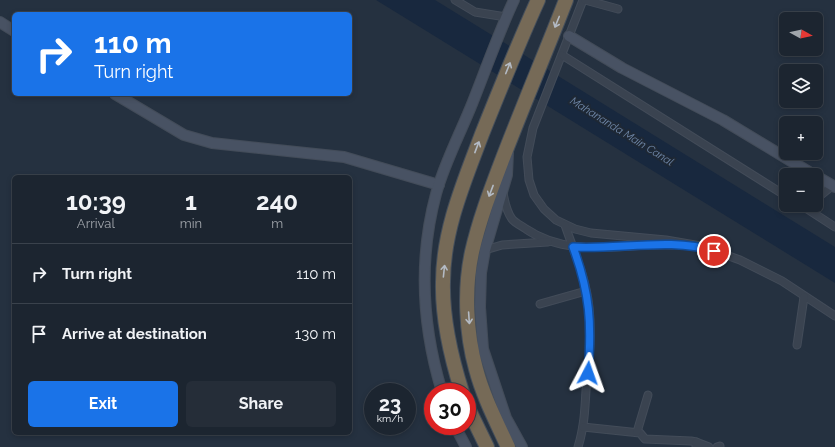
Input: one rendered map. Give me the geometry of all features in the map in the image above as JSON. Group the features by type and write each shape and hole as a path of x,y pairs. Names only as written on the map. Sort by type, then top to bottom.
{"highway":[{"path":"459,383 451,356 445,317 442,282 447,238 459,193 497,95 538,0"},
{"path":"508,447 485,399 476,368 470,332 467,300 472,253 484,210 509,141 566,0"},
{"path":"476,424 487,447"}],"street":[{"path":"455,0 475,12 506,17"},
{"path":"439,383 432,359 423,279 427,235 439,184 481,82 500,30 514,0"},
{"path":"618,9 584,0 537,118 527,157 529,180 534,195 544,209 564,225 591,233 666,240 701,246 740,260 782,281 804,297 835,316"},
{"path":"0,22 12,30"},
{"path":"569,36 622,68 723,120 802,168"},
{"path":"562,55 779,192"},
{"path":"118,96 184,135 212,143 344,157 439,184"},
{"path":"509,141 507,176 486,250 482,273 480,308 483,349 506,418 522,447"},
{"path":"823,181 833,187 823,194"},
{"path":"503,193 507,210 512,220 533,234 551,242 573,247 589,248 669,245 701,246"},
{"path":"814,212 835,227"},
{"path":"564,225 583,275 589,307 590,347 583,427 578,447"},
{"path":"486,250 502,245 551,242"},
{"path":"540,304 586,291"},
{"path":"797,345 804,297"},
{"path":"637,432 648,395"},
{"path":"583,427 637,432 640,433 644,439 709,447"},
{"path":"460,435 466,447"}],"water":[{"name":"Mahananda Main Canal","path":"376,0 435,0 835,247 835,283"}],"route":[{"path":"588,373 590,347 589,307 583,275 573,247 589,248 669,245 701,246 714,251"}]}
